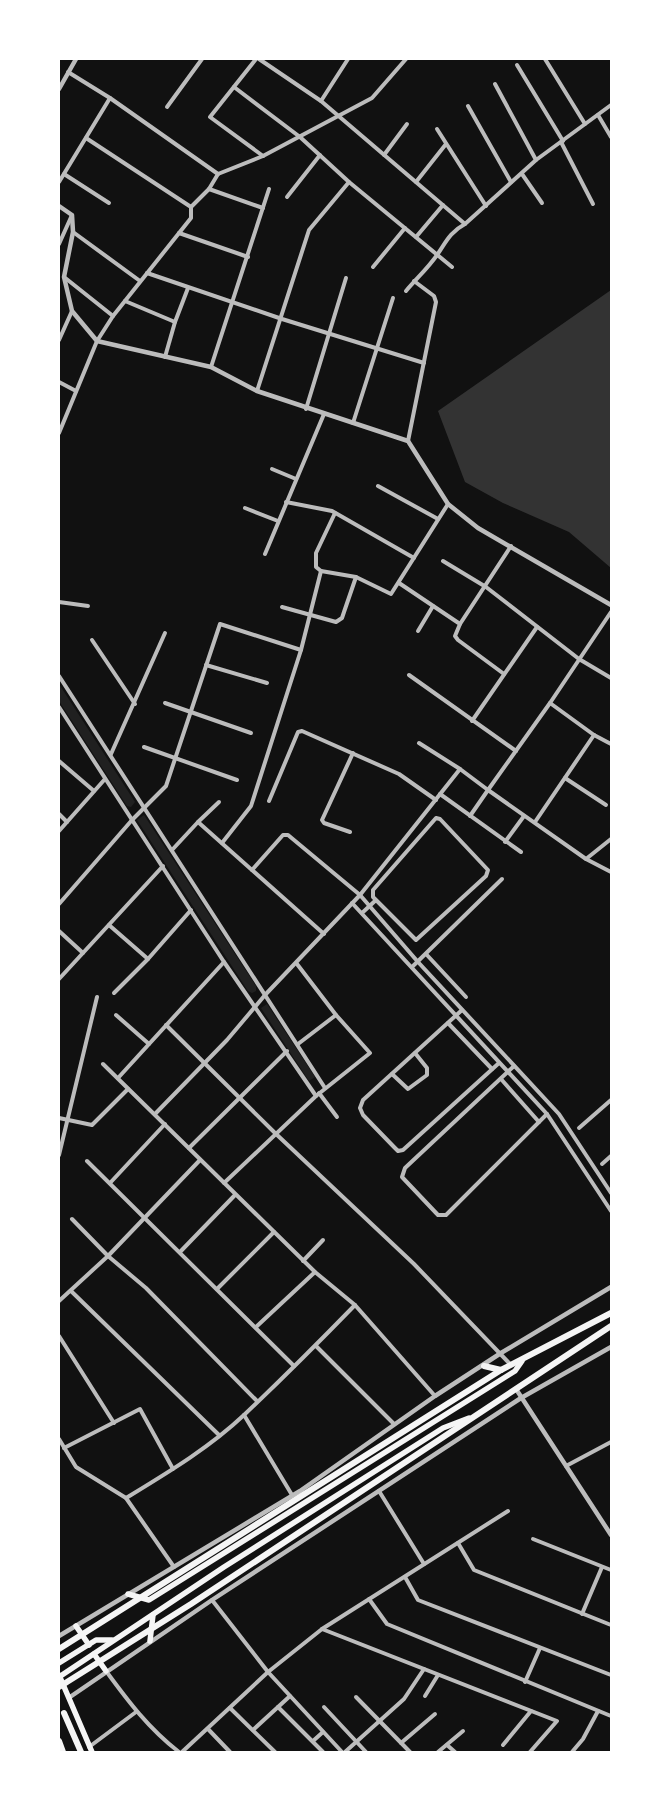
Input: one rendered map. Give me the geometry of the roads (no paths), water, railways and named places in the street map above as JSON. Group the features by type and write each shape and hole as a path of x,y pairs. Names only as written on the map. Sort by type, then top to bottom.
{"highway":[{"path":"59,1649 501,1370 522,1361 611,1313"},
{"path":"59,1687 249,1566 611,1326"},
{"path":"484,1366 501,1370"},
{"path":"64,1713 81,1752"},
{"path":"59,1741 64,1752"}],"main road":[{"path":"128,1594 149,1600 515,1371 522,1361"},
{"path":"91,1750 70,1697 59,1676 443,1428 478,1414"},
{"path":"150,1642 153,1615"},
{"path":"76,1626 89,1645"},
{"path":"59,1663 96,1640 112,1640"},
{"path":"94,1654 106,1671"}],"street":[{"path":"59,89 76,59"},
{"path":"167,107 202,59"},
{"path":"263,156 210,117 258,59 320,101 465,224"},
{"path":"320,101 348,59"},
{"path":"59,433 97,341 113,316 191,218 191,207 209,189 218,174 263,156 372,98 406,59"},
{"path":"545,59 585,124"},
{"path":"517,65 562,142 593,204"},
{"path":"68,72 110,98 218,174"},
{"path":"495,84 536,160"},
{"path":"234,87 300,137 349,182 452,267"},
{"path":"59,182 110,98"},
{"path":"406,291 437,255 444,241 455,229 465,224 536,160 611,105"},
{"path":"468,106 511,182"},
{"path":"598,115 611,137"},
{"path":"384,155 407,124"},
{"path":"437,129 486,206"},
{"path":"86,138 191,207"},
{"path":"416,182 446,144"},
{"path":"287,197 320,155"},
{"path":"64,174 109,203"},
{"path":"522,174 542,203"},
{"path":"257,392 309,230 349,182"},
{"path":"209,189 262,208"},
{"path":"211,367 269,189"},
{"path":"416,237 443,205"},
{"path":"59,206 72,215"},
{"path":"72,215 73,232 64,277 72,311 97,341 211,367 257,392 408,441 448,504 478,528 611,605"},
{"path":"59,244 72,215"},
{"path":"373,267 405,228"},
{"path":"73,232 140,281"},
{"path":"179,233 248,258"},
{"path":"147,274 233,304 424,364"},
{"path":"64,277 113,316"},
{"path":"306,409 346,278"},
{"path":"408,441 436,299 414,281"},
{"path":"164,357 188,288"},
{"path":"353,423 375,349 393,298"},
{"path":"125,301 176,322"},
{"path":"59,340 72,311"},
{"path":"59,382 76,391"},
{"path":"265,554 324,414"},
{"path":"272,469 296,479"},
{"path":"378,486 438,520"},
{"path":"286,502 335,513 414,558"},
{"path":"335,513 314,562 321,571 356,577 391,594 448,504"},
{"path":"245,508 278,521"},
{"path":"504,674 455,636 456,630 486,587 511,546"},
{"path":"443,561 486,587 580,659 611,678"},
{"path":"222,843 251,806 301,650 321,571"},
{"path":"282,607 336,622 342,618 356,577"},
{"path":"399,583 460,624"},
{"path":"59,602 88,606"},
{"path":"418,631 433,606"},
{"path":"470,816 550,703 611,612"},
{"path":"59,904 132,820 166,786 220,624 301,650"},
{"path":"472,722 537,627"},
{"path":"111,754 135,704 165,633"},
{"path":"92,640 135,704"},
{"path":"206,665 267,684"},
{"path":"409,675 472,722 516,751"},
{"path":"59,676 325,1088"},
{"path":"165,703 251,733"},
{"path":"550,703 594,735 611,744"},
{"path":"59,707 224,962 317,1094 337,1117"},
{"path":"269,801 300,731 399,774 436,800"},
{"path":"535,822 594,735"},
{"path":"418,743 460,768 586,859 611,872"},
{"path":"144,747 237,780"},
{"path":"350,832 322,820 353,753"},
{"path":"59,761 94,791"},
{"path":"155,1114 360,895 460,768"},
{"path":"565,778 606,805"},
{"path":"59,831 105,779"},
{"path":"440,794 521,852"},
{"path":"172,850 219,802"},
{"path":"59,814 67,822"},
{"path":"505,842 524,816"},
{"path":"436,818 440,819 488,870 486,876 416,940 376,900 373,897 373,890 436,818"},
{"path":"198,822 324,934"},
{"path":"252,870 283,835 288,835 360,895 418,962 565,1122 611,1193"},
{"path":"586,859 611,839"},
{"path":"59,979 163,866"},
{"path":"412,967 502,879"},
{"path":"362,913 376,900"},
{"path":"352,903 547,1114 611,1211"},
{"path":"376,914 383,907"},
{"path":"114,993 148,959 191,910"},
{"path":"109,925 148,959"},
{"path":"59,931 83,953"},
{"path":"426,954 466,997"},
{"path":"118,1078 224,962"},
{"path":"224,1183 317,1094 370,1053 336,1015 297,964"},
{"path":"59,1155 97,996"},
{"path":"462,1010 363,1100 360,1108 363,1115 398,1150 403,1150 499,1063"},
{"path":"116,1014 149,1044"},
{"path":"298,1044 336,1015"},
{"path":"448,1023 492,1069"},
{"path":"166,1025 275,1133 414,1264 511,1365"},
{"path":"189,1148 287,1051"},
{"path":"392,1074 408,1090 427,1075 427,1068 415,1053"},
{"path":"103,1064 303,1261 355,1304 435,1396"},
{"path":"514,1066 405,1168 402,1177 438,1215 446,1215 547,1114"},
{"path":"500,1079 539,1122"},
{"path":"59,1118 92,1125 128,1089"},
{"path":"579,1128 611,1100"},
{"path":"557,1128 565,1122"},
{"path":"110,1183 165,1124"},
{"path":"602,1164 611,1156"},
{"path":"59,1301 108,1256 200,1160"},
{"path":"87,1161 294,1366"},
{"path":"180,1252 235,1195"},
{"path":"72,1219 108,1256 146,1288 257,1401"},
{"path":"217,1288 274,1232"},
{"path":"303,1261 322,1240"},
{"path":"256,1327 315,1272"},
{"path":"59,1636 292,1495 435,1396 484,1366 501,1353 611,1287"},
{"path":"71,1291 219,1436"},
{"path":"126,1498 173,1469 219,1436 244,1415 316,1346 355,1304"},
{"path":"59,1336 114,1423"},
{"path":"316,1346 394,1424"},
{"path":"70,1697 212,1600 521,1398 611,1347"},
{"path":"516,1390 611,1535"},
{"path":"64,1448 140,1409 173,1469"},
{"path":"244,1415 292,1495"},
{"path":"59,1439 76,1467 126,1498 174,1567"},
{"path":"566,1466 611,1442"},
{"path":"379,1491 424,1564"},
{"path":"106,1671 136,1712 156,1735 180,1752 208,1729 268,1672 322,1630 508,1511"},
{"path":"533,1539 611,1570"},
{"path":"458,1543 474,1570 611,1625"},
{"path":"582,1614 602,1566"},
{"path":"404,1577 418,1600 611,1675"},
{"path":"369,1599 387,1624 611,1716"},
{"path":"212,1600 268,1672 343,1752 404,1699 424,1669"},
{"path":"322,1630 557,1721 530,1752"},
{"path":"525,1682 540,1648"},
{"path":"425,1696 438,1675"},
{"path":"253,1730 290,1696"},
{"path":"356,1697 410,1752"},
{"path":"278,1707 323,1752"},
{"path":"324,1707 366,1752"},
{"path":"230,1708 275,1752"},
{"path":"503,1745 531,1711"},
{"path":"572,1752 584,1739 598,1711"},
{"path":"91,1750 136,1712"},
{"path":"401,1743 435,1714"},
{"path":"208,1729 230,1752"},
{"path":"313,1741 323,1732"},
{"path":"438,1752 462,1732"},
{"path":"447,1745 454,1752"}]}
